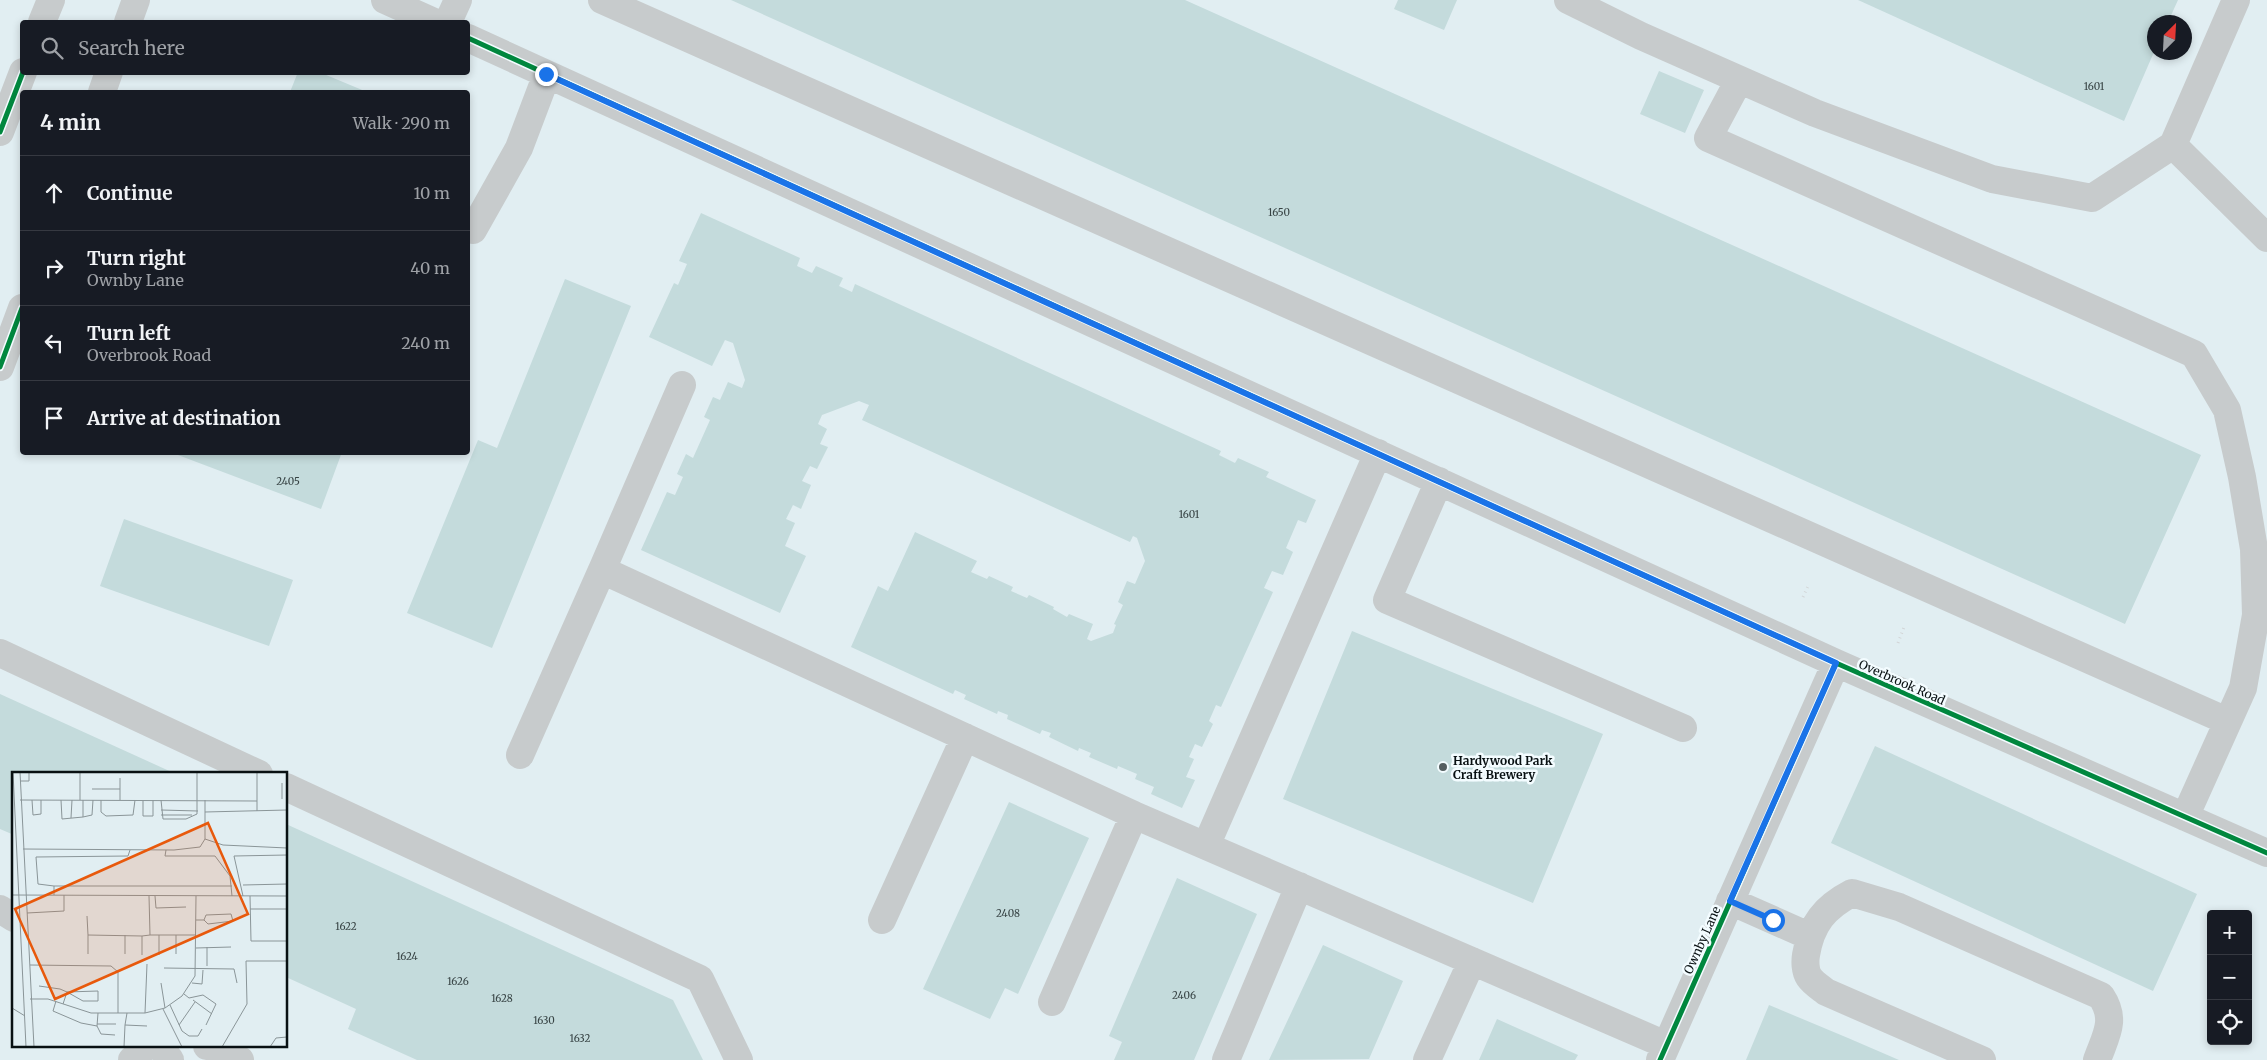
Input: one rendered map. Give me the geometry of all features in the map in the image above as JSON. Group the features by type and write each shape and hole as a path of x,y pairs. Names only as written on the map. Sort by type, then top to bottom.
{"street":[{"path":"43,20 51,0"},
{"path":"129,20 136,0"},
{"path":"385,0 430,20"},
{"path":"449,20 458,0"},
{"path":"602,0 2227,721"},
{"path":"1568,0 1641,36 1815,113 1992,179 2092,198 2173,145 2236,0"},
{"name":"Overbrook Road","path":"470,39 1836,663 2267,853"},
{"path":"470,229 473,230 519,148 546,74"},
{"path":"0,132 22,75"},
{"path":"1739,80 1708,138 2194,354 2227,410 2242,477 2254,549 2256,615 2243,688 2185,817"},
{"path":"2173,145 2267,238"},
{"path":"0,367 20,313"},
{"path":"520,755 682,385"},
{"path":"1206,846 1378,453"},
{"path":"1439,481 1387,600 1683,728"},
{"path":"602,570 1134,815 1472,961 1663,1053"},
{"path":"0,654 255,772"},
{"name":"Ownby Lane","path":"1663,1053 1836,663"},
{"path":"882,920 965,737"},
{"path":"288,788 700,979 739,1060"},
{"path":"1052,1002 1134,815"},
{"path":"1226,1060 1300,886"},
{"path":"1982,1060 1826,992 1808,976 1805,962 1809,936 1820,917 1835,901 1852,893 1899,907 2101,996 2109,1009 2109,1028 2097,1060"},
{"path":"1730,901 1809,936"},
{"path":"0,909 12,917"},
{"path":"1427,1060 1472,961"},
{"path":"132,1060 144,1048"},
{"path":"161,1048 170,1060"},
{"path":"216,1048 240,1060"}],"path":[{"path":"1802,597 1809,584"},
{"path":"1898,643 1904,628"}],"building":[{"path":"731,0 1185,0 2201,455 2125,624"},
{"path":"1398,0 1457,0 1444,30 1394,9"},
{"path":"1858,0 2178,0 2171,15 2147,15 2147,60 2151,60 2124,121"},
{"path":"1659,71 1704,90 1685,133 1640,114"},
{"path":"297,75 326,75 362,90 291,90"},
{"path":"701,213 800,258 797,266 812,273 816,266 843,278 839,286 852,292 855,284 1221,451 1219,455 1235,463 1238,458 1269,472 1266,477 1316,500 1306,523 1298,520 1286,548 1293,552 1283,575 1272,571 1264,588 1273,592 1221,707 1216,705 1209,721 1213,724 1202,747 1195,744 1189,757 1194,759 1186,777 1195,780 1182,808 1151,794 1154,787 1135,779 1137,774 1118,766 1117,769 1089,757 1091,753 1079,748 1078,751 1049,737 1051,733 1042,730 1040,734 1007,719 1008,715 998,711 997,714 964,699 966,695 955,690 953,694 851,647 878,586 888,591 915,532 977,561 971,572 987,579 989,576 1013,587 1011,591 1027,598 1029,595 1054,607 1053,609 1067,617 1069,614 1093,624 1087,639 1091,641 1113,633 1116,625 1114,624 1123,605 1118,602 1127,581 1135,584 1145,561 1137,538 1133,536 1130,542 862,420 869,405 859,401 822,415 818,424 827,429 820,444 828,447 817,469 810,466 802,481 811,485 801,509 793,505 786,519 795,523 785,546 806,556 780,613 641,550 667,492 675,495 683,477 677,474 686,454 693,458 710,420 704,417 713,397 720,400 728,382 742,388 745,380 733,343 725,340 712,366 649,337 674,283 678,285 687,264 679,261"},
{"path":"565,279 631,306 492,648 407,613 478,440 497,448"},
{"path":"178,455 341,455 321,509"},
{"path":"124,519 293,580 269,646 100,586"},
{"name":"Hardywood Park Craft Brewery","path":"1352,631 1603,734 1533,903 1283,799"},
{"path":"0,694 172,772 12,772 12,834 0,829"},
{"path":"1875,746 2197,894 2153,991 1831,843"},
{"path":"1009,802 1089,838 1018,994 1005,988 990,1019 923,989"},
{"path":"288,825 673,1000 703,1060 417,1060 348,1029 356,1009 288,978"},
{"path":"1177,878 1257,914 1194,1060 1114,1060 1122,1042 1109,1036"},
{"path":"1323,945 1403,981 1369,1059 1269,1060"},
{"path":"1769,1005 1848,1038 1899,1060 1746,1060"},
{"path":"1497,1019 1578,1055 1575,1060 1479,1060"}],"cycle path":[{"path":"470,39 1836,663 2267,853"},
{"path":"0,132 22,75"},
{"path":"0,367 20,313"},
{"path":"1660,1060 1836,663"}],"place":[{"name":"Hardywood Park Craft Brewery","path":"1443,767"}],"route":[{"path":"546,74 1836,663 1730,901 1773,920"}]}
